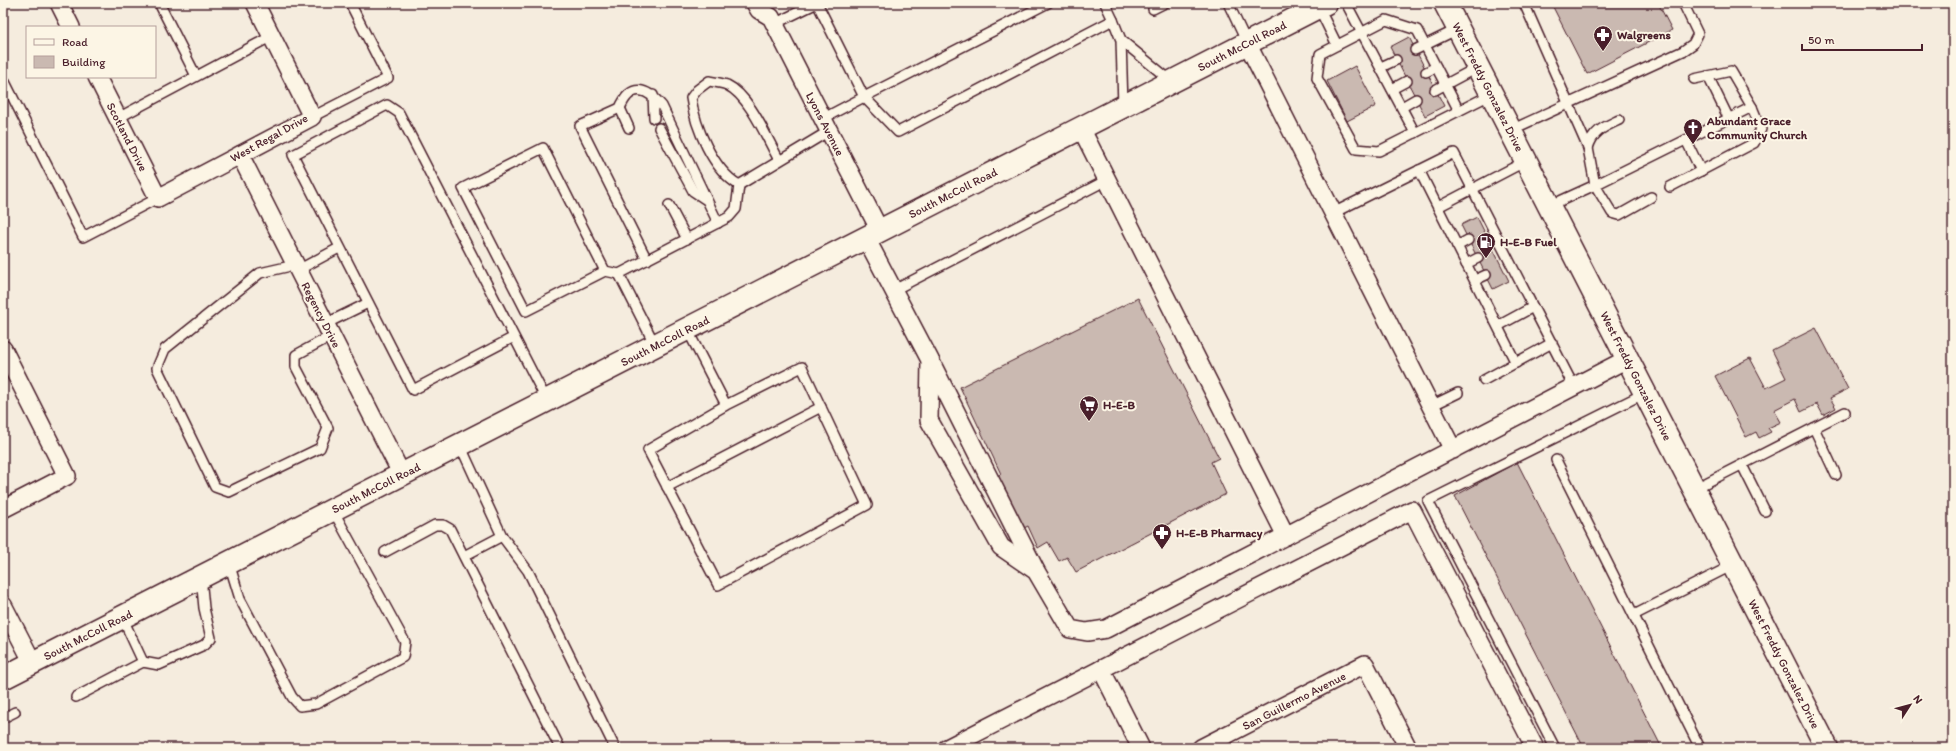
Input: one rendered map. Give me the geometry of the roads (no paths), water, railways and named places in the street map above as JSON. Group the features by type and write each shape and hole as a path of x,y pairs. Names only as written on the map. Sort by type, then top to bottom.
{"main road":[{"name":"West Freddy Gonzalez Drive","path":"1445,3 1827,748"},
{"name":"South McColl Road","path":"3,678 1172,82 1320,4"}],"street":[{"path":"59,3 70,26"},
{"name":"West Regal Drive","path":"158,198 312,117 255,3"},
{"name":"Lyons Avenue","path":"755,3 759,10 773,15 826,125 873,234 894,290 1036,571 1070,629 1087,632 1106,629 1628,359"},
{"path":"1247,43 1453,450"},
{"name":"Scotland Drive","path":"98,78 158,198"},
{"path":"1081,128 1286,536"},
{"name":"Regency Drive","path":"240,155 402,475"},
{"path":"3,349 68,476 3,508"},
{"path":"930,360 929,420 1001,547 1036,571"},
{"path":"947,748 1412,510 1535,748"},
{"path":"3,605 33,663"},
{"name":"San Guillermo Avenue","path":"1202,748 1365,664 1408,748"},
{"path":"1101,669 1141,748"}],"lane":[{"path":"159,3 196,76"},
{"path":"312,117 388,78 350,3"},
{"path":"773,15 817,3 864,97 898,132 1113,20"},
{"path":"739,185 779,160 864,97 1048,3"},
{"path":"1105,3 1121,40 1123,107"},
{"path":"1153,9 1165,3"},
{"path":"1228,3 1247,43"},
{"path":"1346,3 1415,133"},
{"path":"1524,3 1588,148 1595,185 1612,213 1619,215 1651,197"},
{"path":"1511,130 1568,102 1683,51 1693,44 1698,34 1683,3"},
{"path":"1320,4 1337,45"},
{"path":"1459,111 1417,30 1386,20 1320,54 1317,78 1356,149 1379,151 1459,111 1492,94"},
{"path":"1415,50 1458,29"},
{"path":"118,118 272,36"},
{"path":"1121,40 1172,82"},
{"path":"1381,68 1396,60"},
{"path":"1426,72 1436,67"},
{"path":"1435,90 1478,67"},
{"path":"1670,187 1754,143 1761,129 1752,107 1731,71 1694,79"},
{"path":"1708,76 1729,119"},
{"path":"3,78 83,236 158,198"},
{"path":"739,185 729,179 718,167 692,111 691,98 697,90 709,81 727,85 738,92 749,106 779,160"},
{"path":"1392,89 1407,81"},
{"path":"647,260 580,126 620,108 624,99 634,91 644,90 653,95 662,106 718,223"},
{"path":"653,95 654,118"},
{"path":"1402,107 1416,99"},
{"path":"514,337 413,390 293,156 387,105 399,113 547,401"},
{"path":"1549,206 1595,185 1752,107"},
{"path":"620,108 630,128"},
{"path":"1588,148 1590,138 1600,130 1619,120"},
{"path":"658,128 693,190 707,200"},
{"path":"1686,140 1701,171"},
{"path":"605,271 543,148 463,188 526,311 605,271 619,274 729,217 736,209 739,185"},
{"path":"1333,213 1454,153 1473,189 1488,229 1497,247 1533,307 1574,387"},
{"path":"1438,207 1526,161"},
{"path":"1419,170 1516,363"},
{"path":"894,290 1107,180"},
{"path":"669,205 687,239"},
{"path":"1457,246 1468,240"},
{"path":"339,248 296,267 260,273 165,349 157,368 215,487 229,492 320,448 328,428 296,367 296,355 328,330 368,303"},
{"path":"1466,264 1478,258"},
{"path":"619,274 655,346"},
{"path":"1475,280 1486,274"},
{"path":"1498,326 1533,307"},
{"path":"687,329 726,405"},
{"path":"1484,380 1552,343"},
{"path":"802,367 821,408 867,505 718,585 648,450 726,405 802,367"},
{"path":"1431,406 1458,393"},
{"path":"1412,510 1645,393"},
{"path":"667,487 821,408"},
{"path":"1694,489 1846,412"},
{"path":"1814,428 1836,475"},
{"path":"460,445 502,536 528,571 615,748"},
{"path":"1556,460 1700,748"},
{"path":"1742,465 1765,511"},
{"path":"1428,502 1555,748"},
{"path":"229,563 240,599 292,697 300,706 316,704 403,657 404,642 332,510"},
{"path":"385,552 435,525 443,525 450,529 560,748"},
{"path":"464,556 502,536"},
{"path":"1634,615 1733,565"},
{"path":"76,697 143,662 159,665 204,645 211,638 204,608 202,577"},
{"path":"122,617 143,662"},
{"path":"3,718 15,712"}],"place":[{"name":"Walgreens","path":"1603,52"},
{"name":"Abundant Grace Community Church","path":"1693,145"},
{"name":"H-E-B Fuel","path":"1486,259"},
{"name":"H-E-B","path":"1089,422"},
{"name":"H-E-B Pharmacy","path":"1162,550"}]}
